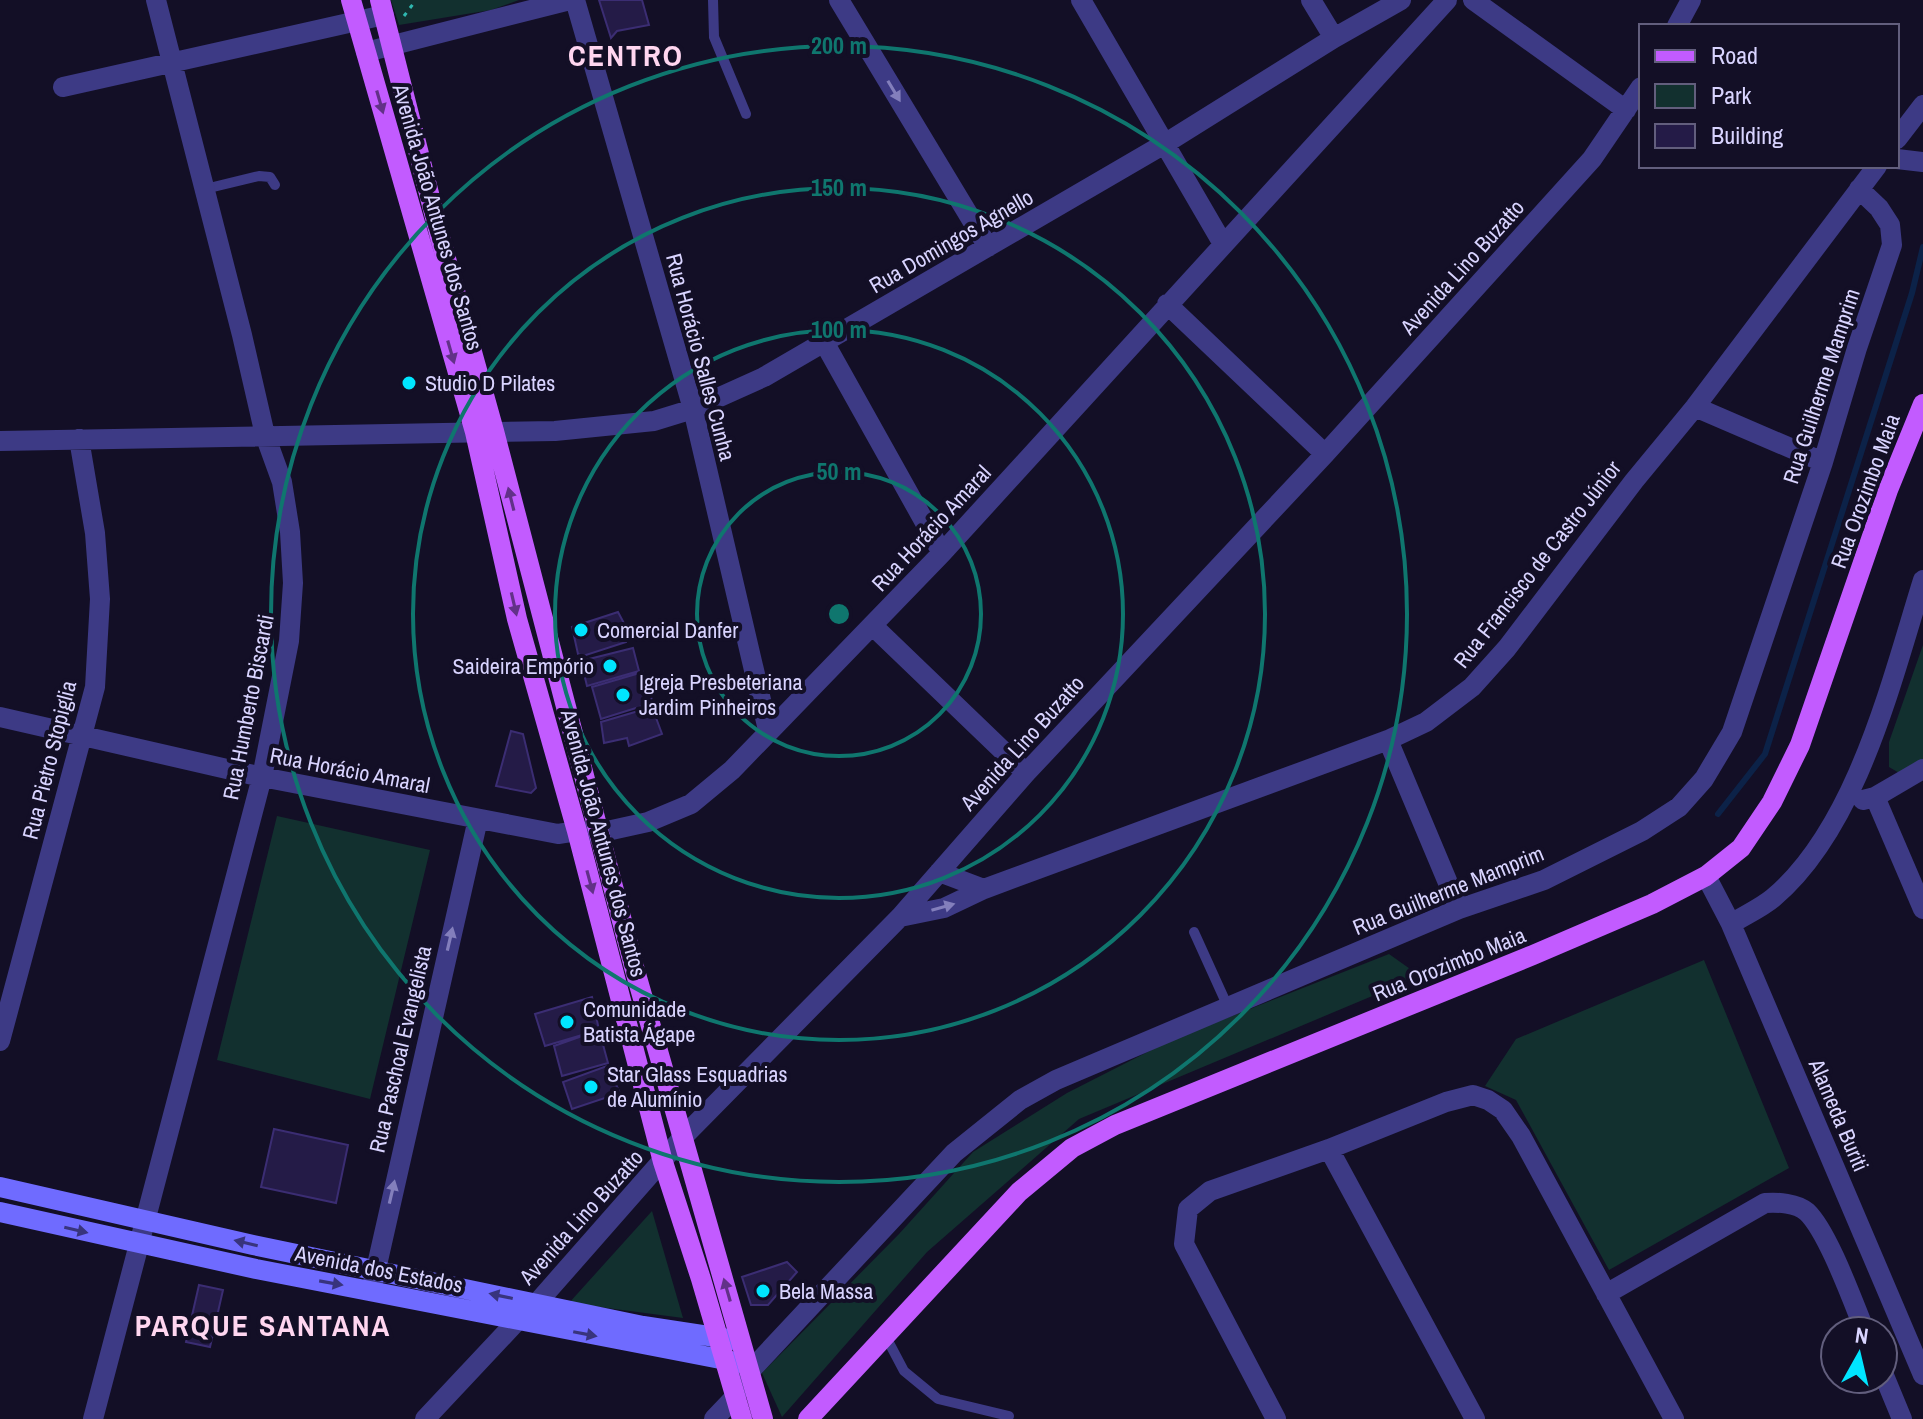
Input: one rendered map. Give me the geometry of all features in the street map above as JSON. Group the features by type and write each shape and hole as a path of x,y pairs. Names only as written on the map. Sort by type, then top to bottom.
{"main road":[{"name":"Avenida João Antunes dos Santos","path":"382,8 440,237 484,432 517,619 577,831 663,1162 742,1419"},
{"name":"Avenida João Antunes dos Santos","path":"354,10 484,432 763,1419"},
{"name":"Rua Orozimbo Maia","path":"808,1419 1019,1192 1072,1148 1115,1125 1652,904 1706,876 1741,848 1754,831 1800,745 1888,490 1923,404"},
{"name":"Avenida dos Estados","path":"0,1187 253,1245 643,1326 743,1342"},
{"name":"Avenida dos Estados","path":"0,1212 140,1245 723,1360 750,1368"}],"street":[{"name":"Rua Humberto Biscardi","path":"93,1419 262,777 289,641 293,583 290,532 282,482 265,435 156,0"},
{"path":"366,52 573,0"},
{"name":"Rua Horácio Salles Cunha","path":"573,0 693,409 768,730"},
{"path":"839,0 988,247"},
{"path":"1081,0 1223,244"},
{"path":"1311,0 1334,38"},
{"name":"Rua Domingos Agnello","path":"0,441 555,431 654,421 693,409 764,377 1166,143 1401,0"},
{"name":"Rua Horácio Amaral","path":"0,717 262,777 558,834 577,831 598,833 648,822 691,804 732,770 942,553 1447,0"},
{"path":"1473,0 1626,110"},
{"path":"1678,24 1691,0"},
{"path":"63,87 172,63 354,10 382,8"},
{"name":"Avenida Lino Buzatto","path":"425,1419 537,1303 683,1137 900,917 1026,773 1325,454 1592,159 1639,90"},
{"path":"1899,136 1923,105"},
{"path":"1899,159 1923,162"},
{"name":"Rua Francisco de Castro Júnior","path":"900,917 944,908 984,889 1388,740 1426,722 1481,677 1507,648 1875,168"},
{"name":"Rua Guilherme Mamprim","path":"714,1419 734,1398 750,1368 954,1153 1020,1100 1056,1080 1459,909 1544,880 1613,846 1679,807 1704,779 1732,732 1892,245 1890,225 1879,208 1859,189"},
{"path":"1167,304 1325,454"},
{"path":"824,342 942,553"},
{"path":"1695,407 1823,462"},
{"name":"Rua Pietro Stopiglia","path":"0,1041 95,687 100,599 95,533 79,439"},
{"path":"1731,924 1772,899 1797,874 1843,804 1875,729 1921,590"},
{"path":"873,626 1026,773"},
{"path":"1388,740 1459,909"},
{"path":"1843,804 1875,797 1923,769"},
{"path":"1875,797 1923,909"},
{"name":"Rua Paschoal Evangelista","path":"371,1290 478,819"},
{"path":"939,872 984,889"},
{"name":"Alameda Buriti","path":"1706,876 1731,924 1923,1375"},
{"path":"1276,1419 1184,1244 1188,1209 1210,1191 1329,1149 1446,1102 1473,1095 1503,1110 1521,1136 1674,1419"},
{"path":"1329,1149 1475,1419"},
{"path":"1606,1294 1765,1203 1786,1204 1806,1210 1820,1232 1858,1315"},
{"path":"1892,1395 1902,1419"}],"lane":[{"path":"713,0 714,37 746,114"},
{"path":"205,189 259,176 270,177 275,185"},
{"path":"1194,932 1228,1007"},
{"path":"885,1335 904,1371 938,1399 1009,1416"}],"green space":[{"path":"391,0 519,0 491,10 399,25"},
{"path":"1923,645 1923,762 1901,774 1889,767 1889,742"},
{"path":"277,816 430,850 370,1099 217,1060"},
{"path":"1389,954 1420,976 1079,1119 927,1252 782,1417 762,1373 899,1234 973,1152 1067,1093 1171,1040"},
{"path":"1704,960 1789,1168 1609,1270 1516,1100 1485,1086 1516,1039"},
{"path":"652,1211 683,1318 569,1303"}],"building":[{"path":"599,0 642,0 649,25 617,31 611,38"},
{"path":"618,612 626,627 626,642 583,656 578,654 572,627"},
{"name":"Saideira Empório","path":"633,648 639,671 587,686 581,661"},
{"name":"Igreja Presbeteriana Jardim Pinheiros","path":"643,672 650,687 652,703 601,719 592,687"},
{"path":"652,707 662,734 629,746 627,738 604,743 601,722"},
{"path":"511,731 523,734 536,788 531,793 496,786"},
{"name":"Comunidade Batista Ágape","path":"592,997 599,1030 545,1046 535,1014"},
{"path":"599,1030 608,1063 562,1076 554,1046"},
{"name":"Star Glass Esquadrias de Alumínio","path":"607,1066 620,1093 572,1109 563,1082"},
{"path":"274,1129 348,1145 336,1203 261,1187"},
{"name":"Bela Massa","path":"787,1262 797,1272 768,1305 751,1305 742,1277"},
{"path":"199,1285 223,1290 210,1347 186,1342"}],"waterway":[{"path":"1718,814 1765,754 1912,293 1923,247"}],"place":[{"name":"Studio D Pilates","path":"409,383"},
{"name":"Comercial Danfer","path":"581,630"},
{"name":"Saideira Empório","path":"610,666"},
{"name":"Igreja Presbeteriana Jardim Pinheiros","path":"623,695"},
{"name":"Comunidade Batista Ágape","path":"567,1022"},
{"name":"Star Glass Esquadrias de Alumínio","path":"591,1087"},
{"name":"Bela Massa","path":"763,1291"}],"district":[{"name":"CENTRO","path":"626,56"},
{"name":"PARQUE SANTANA","path":"263,1326"}]}
